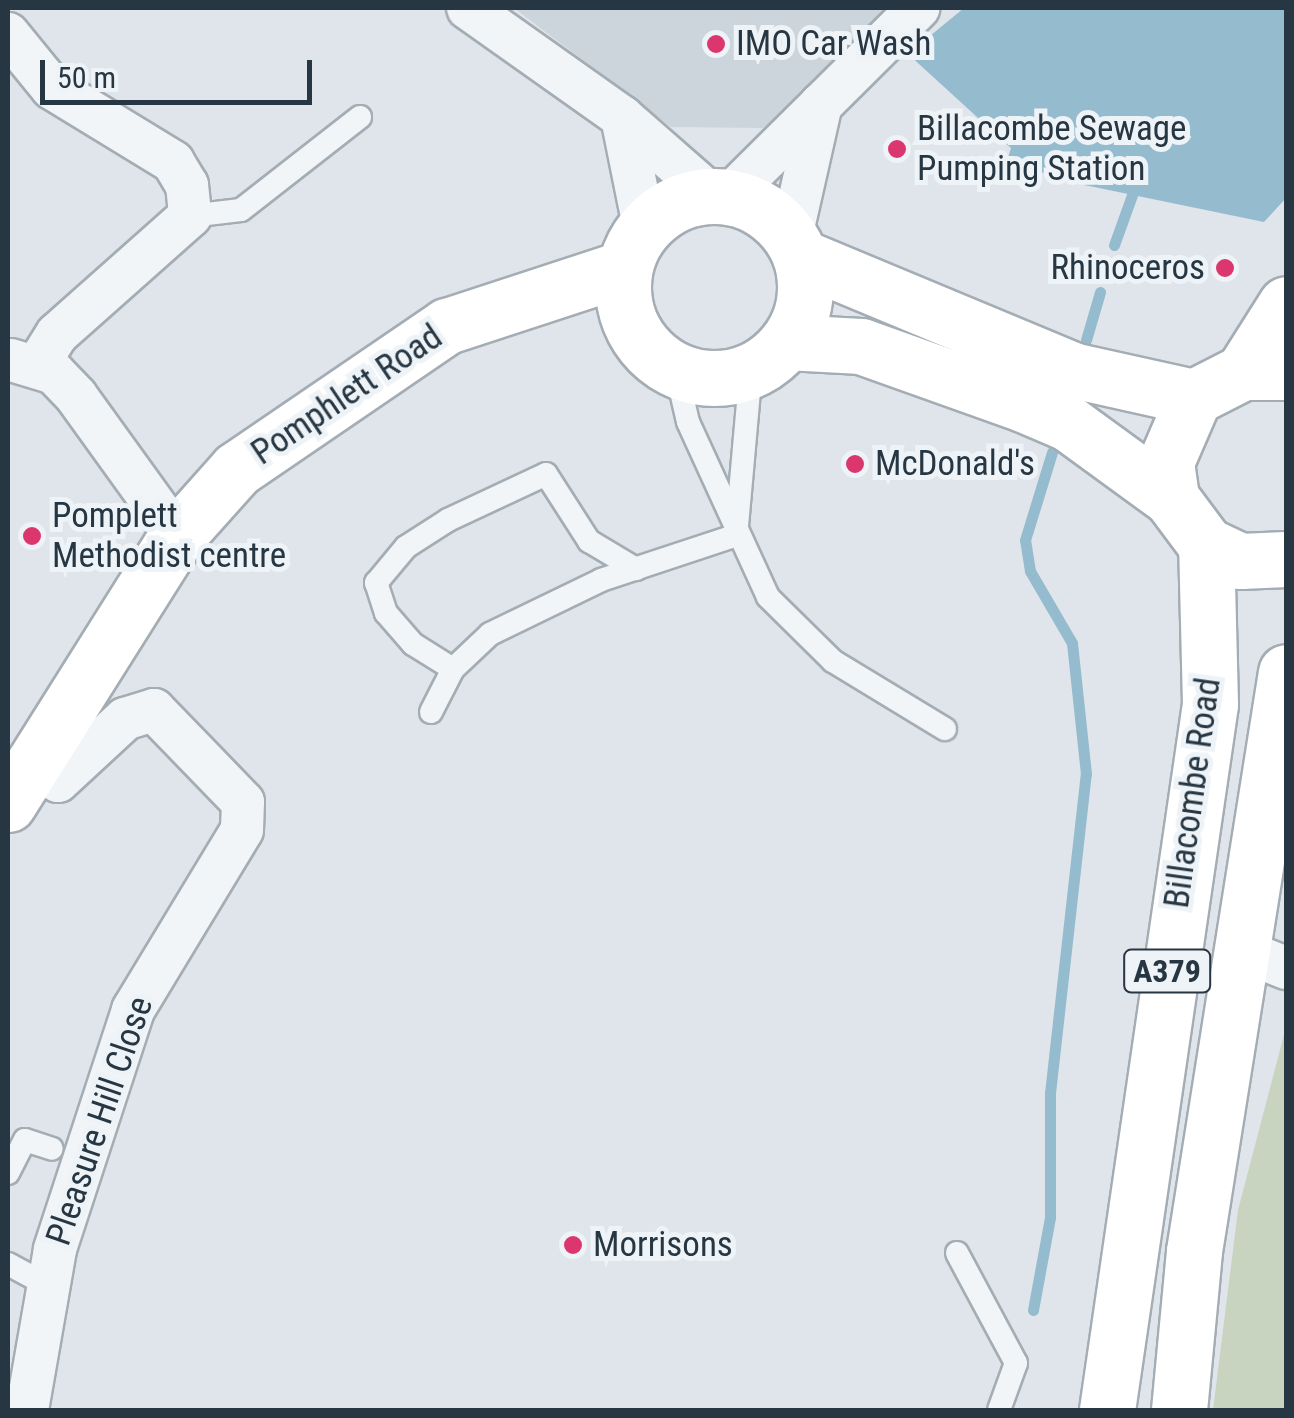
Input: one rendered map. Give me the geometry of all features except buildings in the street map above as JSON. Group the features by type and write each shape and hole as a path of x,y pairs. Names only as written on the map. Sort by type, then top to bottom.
{"street":[{"path":"634,247 720,196 821,104 913,9"},
{"path":"489,13 720,196 753,204 796,247 1072,370 1194,398 1265,372 1286,304"},
{"path":"8,34 52,88 174,162 190,216 22,363 76,396 176,536"},
{"path":"769,356 800,316 796,247 821,104"},
{"path":"622,117 634,247 634,332 676,370 714,378 769,356 861,346 1068,423 1171,498 1206,545 1240,561 1286,559"},
{"name":"Pomphlett Road","path":"22,784 176,536 237,470 380,364 448,326 504,311 634,247"},
{"name":"Pomphlett Road","path":"504,311 634,332"},
{"path":"1171,498 1174,427 1194,398"},
{"name":"Billacombe Road","path":"1106,1406 1210,704 1206,545"},
{"name":"Billacombe Road","path":"1179,1410 1264,959 1286,672"},
{"name":"Pleasure Hill Close","path":"21,1401 47,1285 133,1010 242,830 243,802 154,710 125,718 58,781 22,784"}],"lane":[{"path":"190,216 241,210 360,116"},
{"path":"737,536 769,356"},
{"path":"676,370 737,536 798,633 945,728"},
{"path":"454,669 413,644 386,613 376,583 406,547 448,520 546,474 589,540 636,568"},
{"path":"431,712 454,669 490,634 636,568 737,536"},
{"path":"8,1173 25,1140 52,1148"},
{"path":"957,1253 1016,1364 999,1410"},
{"path":"8,1264 47,1285"}],"shaded area":[{"path":"514,8 903,8 763,128 671,127"}],"green space":[{"path":"1286,1027 1286,1410 1213,1410 1238,1210"}],"water":[{"path":"964,8 1286,8 1286,198 1264,222 1060,180 1008,158 1011,148 908,54"}],"waterway":[{"path":"1114,245 1136,184"},
{"path":"1086,340 1100,292"},
{"path":"1033,1310 1050,1217 1050,1093 1086,774 1072,643 1030,571 1025,540 1052,452"}],"place":[{"name":"IMO Car Wash","path":"716,44"},
{"name":"Billacombe Sewage Pumping Station","path":"897,149"},
{"name":"Rhinoceros","path":"1225,268"},
{"name":"McDonald's","path":"855,464"},
{"name":"Pomplett Methodist centre","path":"32,536"},
{"name":"Morrisons","path":"573,1245"}]}
